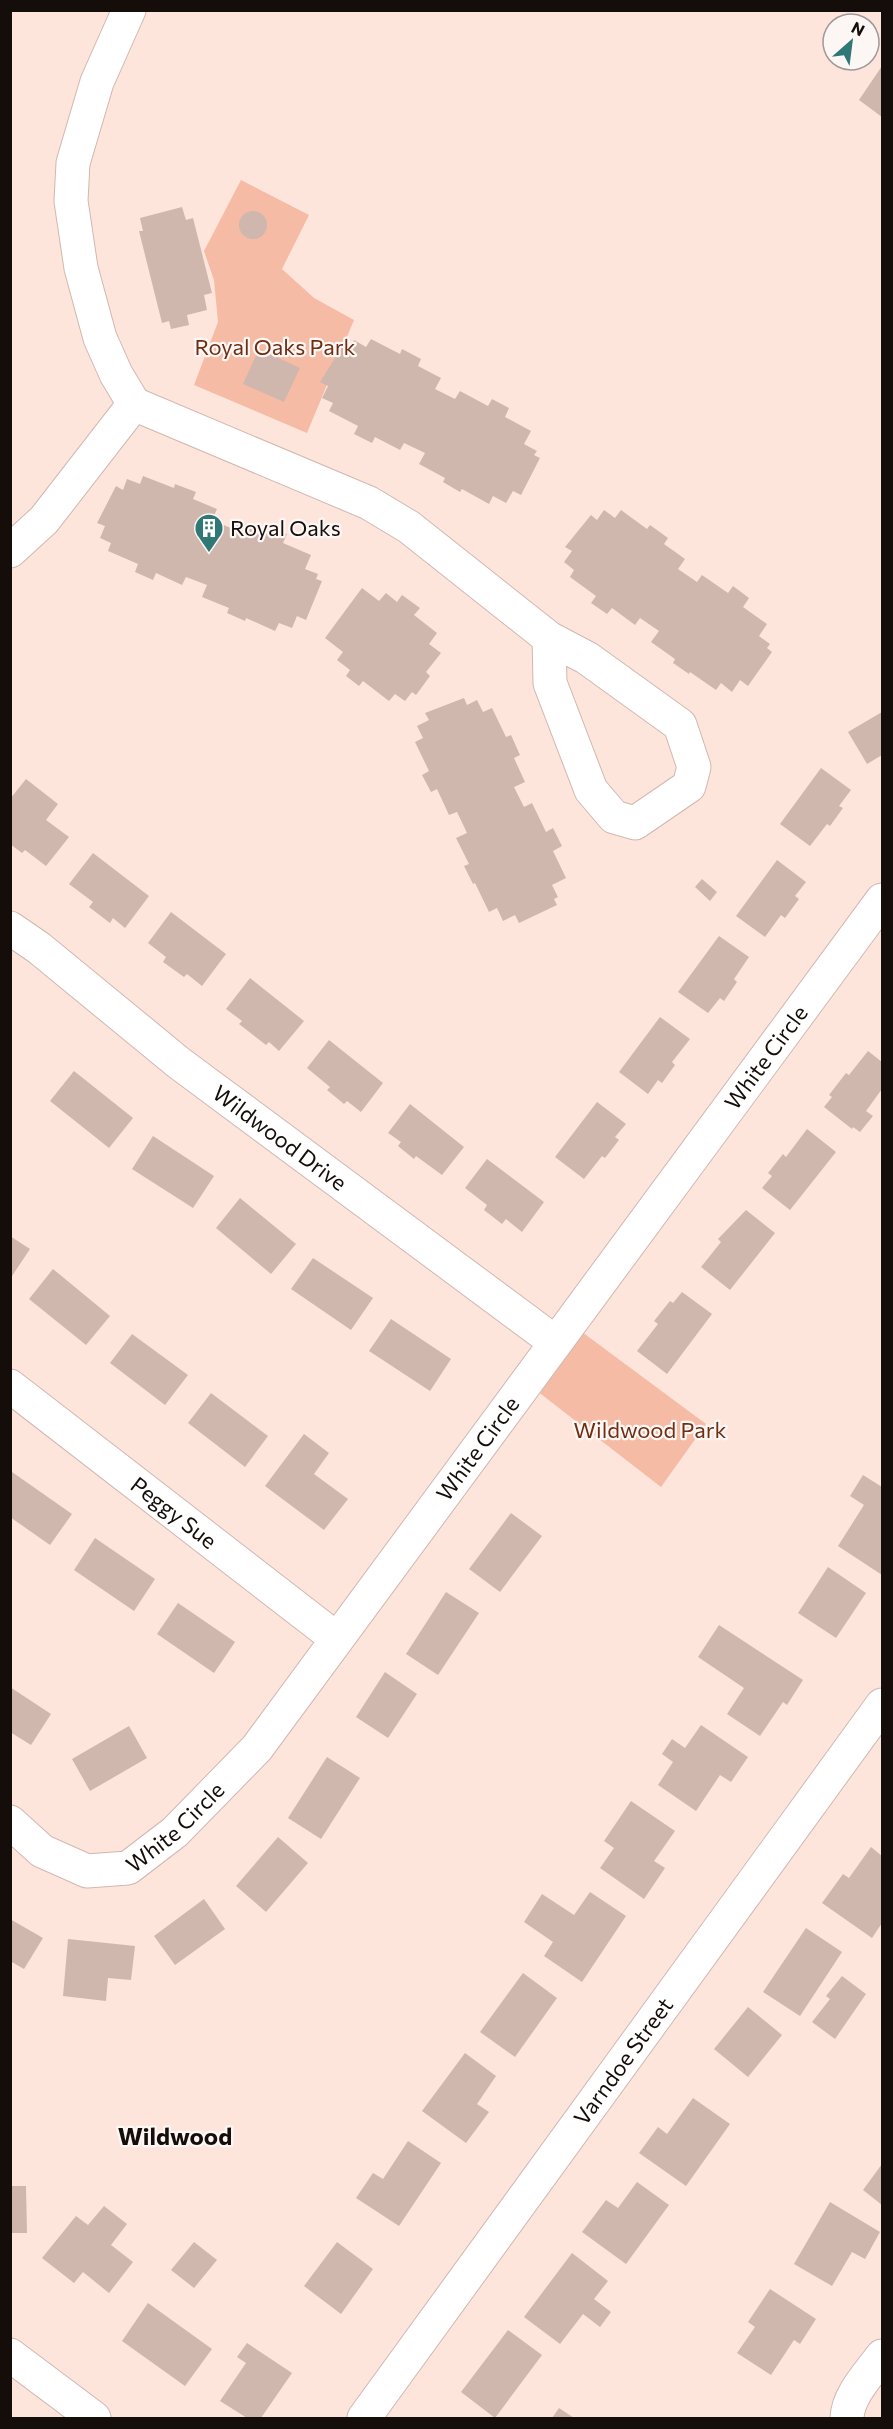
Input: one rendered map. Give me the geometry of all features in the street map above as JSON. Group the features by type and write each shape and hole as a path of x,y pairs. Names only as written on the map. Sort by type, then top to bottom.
{"street":[{"path":"129,10 97,82 73,163 71,201 81,268 100,338 116,374 134,404 369,503 409,527 549,638 587,658 680,724 694,767 688,786 635,823 614,817 591,790 550,683 549,638"},
{"path":"10,551 44,520 134,404"},
{"name":"White Circle","path":"10,1822 42,1851 87,1870 128,1868 175,1832 257,1748 882,900"},
{"name":"Wildwood Drive","path":"10,928 39,948 179,1063 555,1342"},
{"name":"Peggy Sue","path":"10,1386 337,1639"},
{"name":"Varndoe Street","path":"364,2418 882,1705"},
{"path":"10,2355 94,2418"},
{"path":"847,2418 847,2408 882,2356"}],"green space":[{"name":"Royal Oaks Park","path":"241,180 309,215 282,269 314,298 354,320 307,433 194,385 218,322 214,280 204,251"},
{"name":"Wildwood Park","path":"582,1332 706,1424 661,1487 537,1391"}],"building":[{"path":"881,67 882,117 859,100 878,72 881,72"},
{"path":"182,207 186,220 193,218 212,293 204,295 207,310 187,315 189,325 171,329 169,321 162,323 139,231 143,231 140,218"},
{"path":"253,211 263,215 267,225 263,235 253,239 243,235 239,225 243,215"},
{"path":"371,339 400,354 402,349 421,359 418,366 441,378 435,389 455,399 460,391 488,406 492,399 509,408 505,417 531,431 524,444 537,451 534,455 540,458 521,495 513,491 506,503 493,496 489,504 462,489 460,492 443,482 445,478 419,464 425,453 404,443 400,450 375,437 372,443 354,434 358,426 329,411 333,403 322,398 328,386 320,382 342,347 349,351 354,340 366,347"},
{"path":"259,349 300,368 284,402 243,384"},
{"name":"Royal Oaks","path":"143,476 174,488 175,484 196,492 193,499 217,509 212,520 233,529 237,521 266,533 269,526 287,534 283,543 311,555 305,569 318,574 316,579 322,581 306,620 297,616 292,628 279,623 275,631 246,618 245,621 227,613 229,608 202,597 207,585 186,577 182,585 156,573 153,580 135,572 138,564 108,551 111,543 100,538 105,526 97,523 116,486 123,490 127,479 140,484"},
{"path":"604,510 615,518 621,510 647,529 650,525 668,538 664,544 685,559 678,569 697,582 702,575 728,593 733,586 749,598 743,607 767,624 759,636 770,644 767,648 772,652 748,686 740,680 732,692 721,683 716,690 673,663 675,659 651,642 659,631 640,618 635,625 612,608 607,614 591,603 596,596 570,577 574,570 564,562 572,551 565,547 591,515 597,520"},
{"name":"Royal Oaks","path":"362,588 379,601 386,593 397,602 402,595 420,608 414,615 437,633 429,644 441,653 426,672 430,676 416,695 412,692 405,701 395,694 389,701 363,681 359,686 346,676 350,670 337,660 343,652 325,638"},
{"path":"464,698 467,705 477,700 483,712 492,708 506,737 511,735 520,755 514,758 525,782 514,787 524,807 532,803 546,832 553,828 562,846 553,851 566,878 552,885 558,897 554,899 557,905 519,923 515,915 503,921 497,908 489,912 464,866 469,864 456,838 467,833 457,812 449,815 437,789 431,792 422,775 429,771 415,742 423,738 417,726 429,720 425,713"},
{"path":"882,712 882,755 867,764 848,732"},
{"path":"821,768 851,790 839,806 843,808 830,826 827,824 810,846 780,824"},
{"path":"26,779 58,804 46,820 69,837 46,866 25,850 22,853 10,844 10,799"},
{"path":"93,853 149,896 125,928 113,918 110,923 89,907 93,902 69,884"},
{"path":"777,860 806,882 795,896 799,899 785,918 781,915 765,937 736,916"},
{"path":"702,879 717,892 710,901 695,887"},
{"path":"171,912 226,954 202,986 187,974 184,977 163,962 166,957 148,943"},
{"path":"719,936 749,957 734,979 737,982 724,1001 720,998 708,1013 678,992"},
{"path":"250,978 304,1021 279,1051 269,1042 266,1045 239,1024 242,1021 226,1009"},
{"path":"660,1017 690,1039 672,1062 675,1065 662,1083 658,1080 648,1094 619,1072"},
{"path":"329,1040 383,1083 361,1112 347,1101 344,1104 327,1090 330,1087 307,1068"},
{"path":"868,1051 882,1062 882,1089 866,1111 873,1116 860,1132 853,1127 852,1129 824,1107 832,1097 829,1095 846,1073 849,1075"},
{"path":"74,1071 133,1118 109,1148 50,1101"},
{"path":"597,1102 626,1124 615,1137 619,1140 605,1158 602,1156 584,1179 555,1157"},
{"path":"410,1104 464,1147 442,1175 416,1156 414,1159 398,1146 401,1142 388,1133"},
{"path":"807,1129 836,1152 790,1210 762,1188 772,1176 768,1173 783,1154 786,1157"},
{"path":"153,1136 214,1176 193,1208 132,1169"},
{"path":"487,1159 544,1202 522,1232 506,1219 502,1224 484,1210 487,1205 465,1188"},
{"path":"240,1198 296,1244 271,1274 216,1228"},
{"path":"746,1210 775,1233 730,1290 701,1267 721,1242 718,1239"},
{"path":"10,1236 30,1249 10,1279"},
{"path":"313,1258 373,1298 351,1330 291,1289"},
{"path":"53,1269 110,1316 86,1345 29,1299"},
{"path":"682,1292 712,1314 667,1374 637,1351 658,1324 654,1321 670,1301 673,1303"},
{"path":"391,1319 451,1359 430,1391 369,1351"},
{"path":"132,1334 188,1375 165,1405 110,1363"},
{"path":"211,1393 268,1436 245,1467 188,1423"},
{"path":"304,1434 329,1453 314,1474 348,1499 324,1530 265,1486"},
{"path":"12,1472 72,1514 50,1545 10,1517 10,1474"},
{"path":"863,1475 882,1487 882,1575 838,1546 864,1505 850,1496"},
{"path":"511,1513 542,1536 500,1592 469,1569"},
{"path":"95,1538 155,1579 134,1611 74,1570"},
{"path":"828,1567 866,1593 836,1638 798,1613"},
{"path":"446,1592 479,1613 438,1675 406,1654"},
{"path":"178,1603 235,1642 214,1673 157,1634"},
{"path":"719,1625 803,1680 787,1705 783,1702 760,1736 727,1714 744,1688 698,1657"},
{"path":"385,1672 417,1694 388,1738 356,1717"},
{"path":"10,1687 51,1714 31,1745 10,1732"},
{"path":"701,1725 748,1757 731,1782 720,1775 696,1811 658,1785 673,1762 662,1754 672,1739 685,1748"},
{"path":"129,1726 147,1758 90,1791 72,1759"},
{"path":"327,1757 360,1778 321,1839 288,1818"},
{"path":"631,1801 675,1831 654,1861 665,1868 644,1899 600,1868 614,1848 604,1841"},
{"path":"278,1837 308,1863 266,1912 236,1886"},
{"path":"871,1847 882,1856 882,1923 872,1938 822,1903 843,1874 849,1878"},
{"path":"590,1892 626,1916 582,1982 544,1956 553,1942 524,1922 542,1894 574,1915"},
{"path":"204,1899 225,1929 175,1965 154,1936"},
{"path":"10,1919 43,1938 24,1969 10,1961"},
{"path":"806,1928 842,1952 800,2016 763,1992"},
{"path":"68,1939 135,1946 131,1980 108,1978 106,2001 63,1996"},
{"path":"523,1973 557,1998 515,2057 480,2032"},
{"path":"842,1976 866,1994 835,2039 812,2022 830,1999 826,1996"},
{"path":"748,2007 782,2035 748,2077 714,2049"},
{"path":"465,2053 496,2076 477,2104 489,2112 466,2143 422,2111"},
{"path":"693,2098 730,2124 686,2186 639,2153 658,2127 667,2134"},
{"path":"408,2141 441,2163 399,2226 356,2198 373,2173 383,2179"},
{"path":"882,2164 882,2205 863,2190"},
{"path":"637,2182 669,2205 626,2264 582,2232 606,2200 618,2208"},
{"path":"10,2186 26,2186 27,2233 10,2233"},
{"path":"830,2202 880,2232 865,2259 852,2252 832,2286 794,2264"},
{"path":"104,2206 127,2224 111,2245 133,2262 109,2293 83,2272 74,2283 42,2258 76,2216 88,2225"},
{"path":"194,2242 217,2260 194,2288 171,2270"},
{"path":"337,2242 373,2269 341,2314 304,2286"},
{"path":"572,2253 608,2281 594,2299 611,2312 600,2327 583,2314 560,2344 524,2317"},
{"path":"770,2289 816,2319 800,2344 794,2340 771,2375 737,2353 755,2327 748,2322"},
{"path":"148,2303 212,2349 185,2386 122,2341"},
{"path":"508,2330 542,2355 495,2418 461,2392"},
{"path":"247,2343 292,2373 261,2418 247,2418 220,2401 246,2363 237,2357"},
{"path":"559,2408 574,2418 552,2418"}],"place":[{"name":"Royal Oaks","path":"209,554"}],"district":[{"name":"Wildwood","path":"175,2137"}]}
